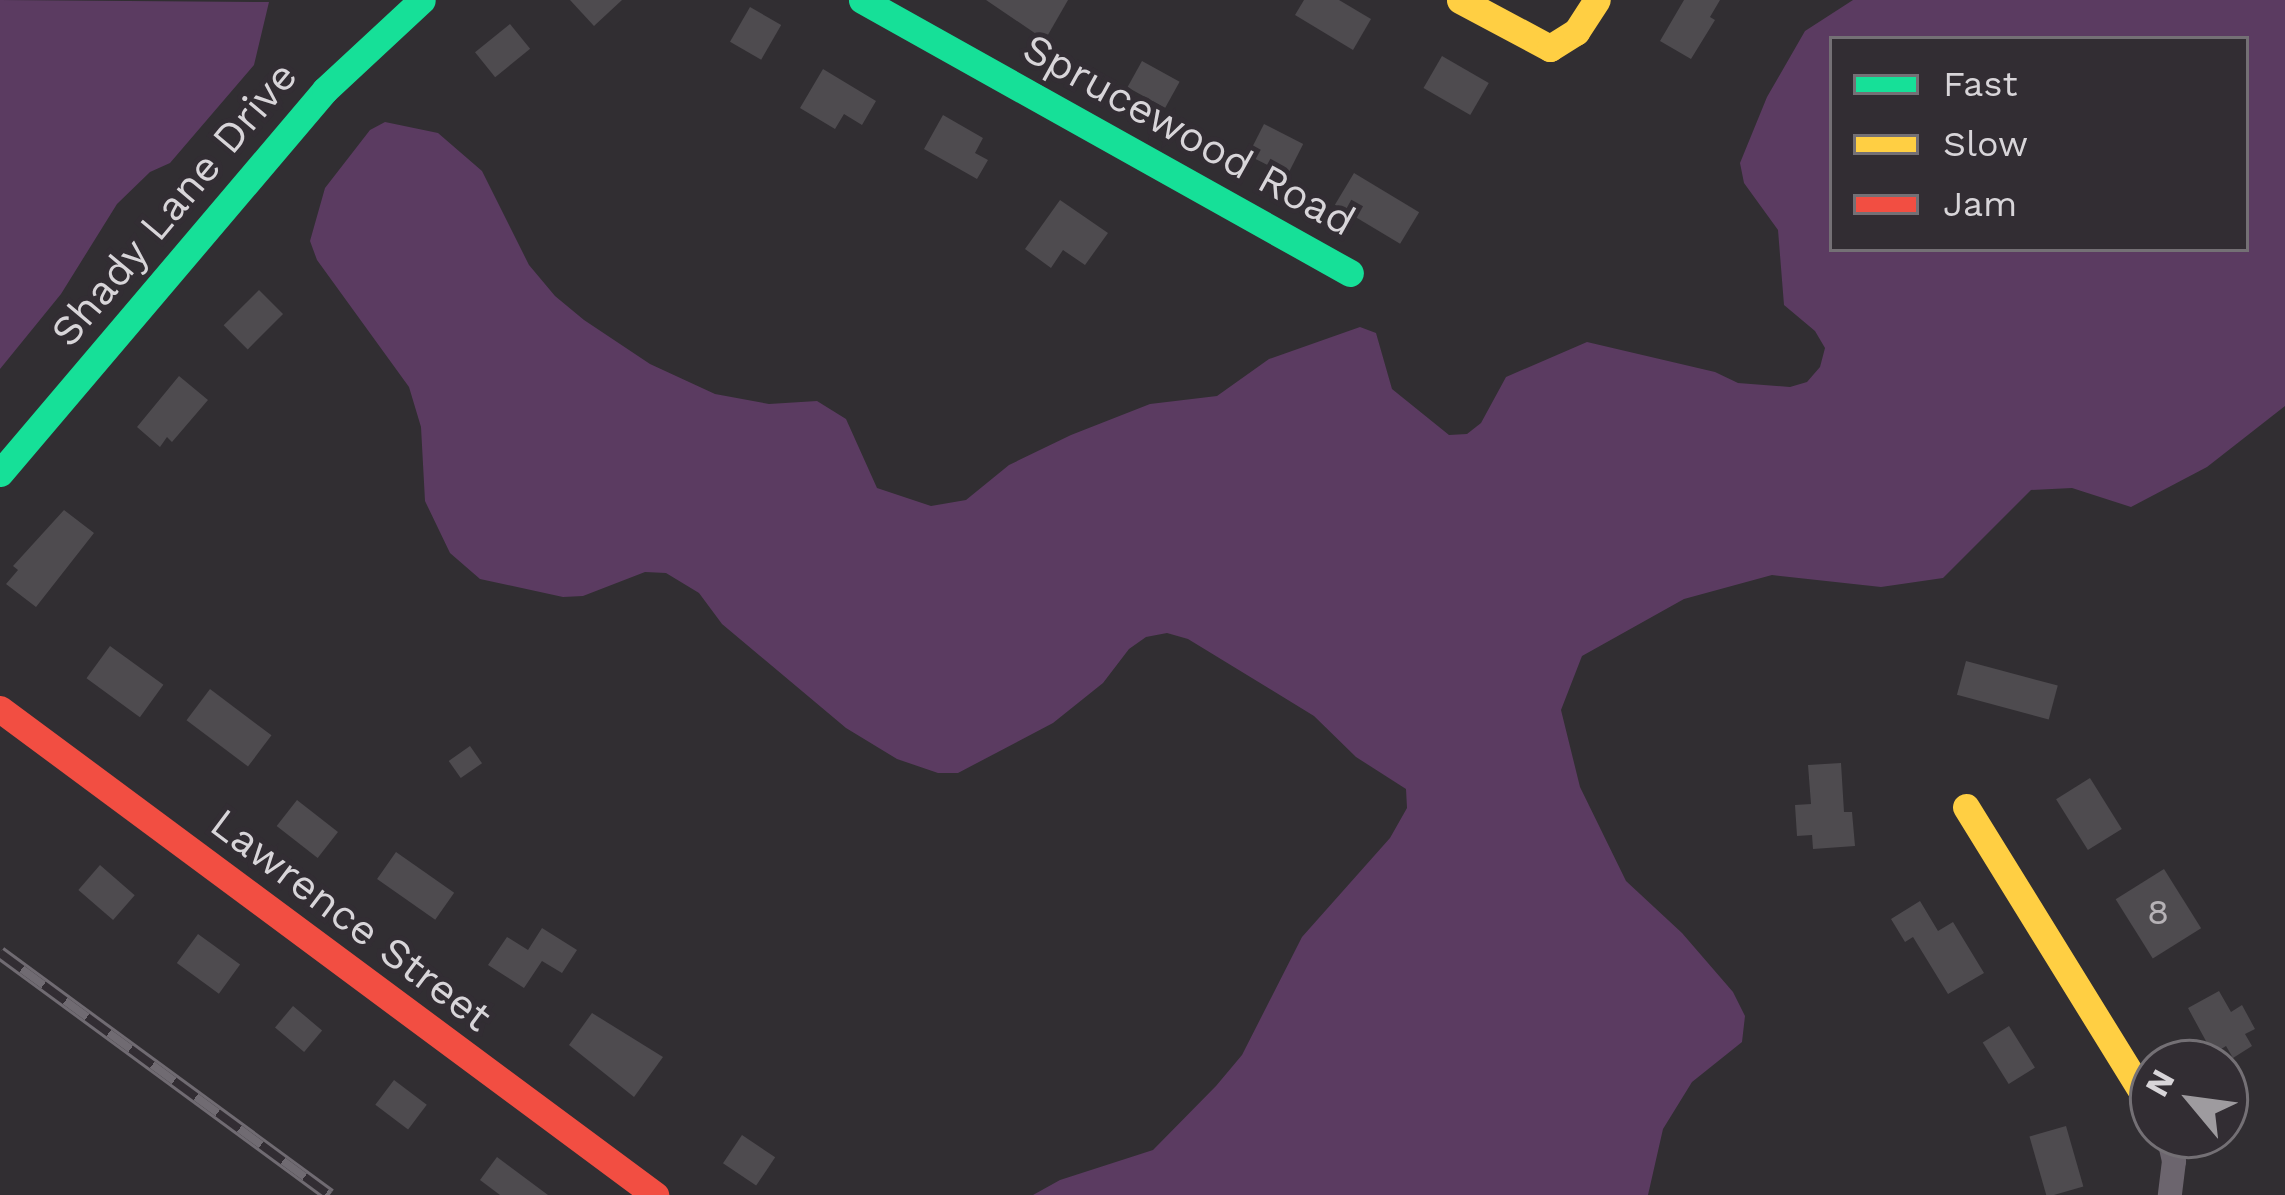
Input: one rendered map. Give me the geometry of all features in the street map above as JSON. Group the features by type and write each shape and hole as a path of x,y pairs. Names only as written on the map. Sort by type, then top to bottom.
{"street":[{"name":"Shady Lane Drive","path":"0,473 326,89 422,0"},
{"name":"Sprucewood Road","path":"862,0 1350,273"},
{"path":"1460,0 1550,48 1576,32 1597,0"},
{"name":"Lawrence Street","path":"0,709 655,1195"},
{"path":"1966,808 2129,1071"},
{"path":"2170,1195 2174,1159"}],"shaded area":[{"path":"0,0 269,2 254,65 170,163 150,172 117,204 61,294 0,369"},
{"path":"1853,0 2285,0 2285,406 2207,467 2131,507 2072,488 2031,490 1943,578 1881,587 1772,575 1684,599 1582,656 1561,710 1580,787 1626,881 1682,933 1733,992 1745,1016 1742,1042 1692,1082 1663,1129 1648,1195 1033,1195 1060,1180 1153,1150 1216,1086 1242,1055 1302,937 1390,838 1407,808 1406,789 1356,757 1314,716 1188,639 1167,633 1146,637 1129,649 1103,683 1053,723 958,773 938,773 897,759 846,728 722,624 699,593 666,573 645,572 583,596 563,597 480,579 450,553 425,501 421,427 409,387 317,260 310,241 325,188 370,130 385,122 438,133 482,171 529,265 584,320 650,364 715,394 769,404 817,401 846,419 877,488 931,506 966,500 1009,465 1071,435 1150,404 1217,396 1269,359 1360,327 1376,333 1392,389 1449,435 1467,434 1481,423 1506,377 1587,342 1715,372 1738,383 1790,387 1807,382 1820,367 1825,348 1815,331 1784,305 1778,230 1744,183 1740,163 1767,97 1805,31"}],"building":[{"path":"570,0 622,0 594,26"},
{"path":"986,0 1068,0 1045,40"},
{"path":"1304,0 1339,0 1371,19 1353,50 1295,15"},
{"path":"1684,0 1720,0 1710,17 1715,20 1691,59 1660,41"},
{"path":"750,7 781,25 761,60 730,42"},
{"path":"510,24 530,49 495,77 475,52"},
{"path":"1442,56 1489,83 1470,115 1424,88"},
{"path":"1142,61 1180,82 1165,108 1127,87"},
{"path":"823,69 876,101 862,125 844,114 835,129 800,108"},
{"path":"943,115 983,138 975,153 988,160 977,179 924,149"},
{"path":"1264,124 1303,144 1287,175 1248,155"},
{"path":"1354,173 1419,212 1400,244 1335,205"},
{"path":"1060,200 1108,233 1085,265 1063,250 1051,268 1025,249"},
{"path":"259,290 283,314 248,349 224,325"},
{"path":"179,376 208,400 172,442 167,437 160,447 137,427"},
{"path":"64,510 94,533 36,607 6,584 18,570 13,566"},
{"path":"110,646 163,685 140,717 86,678"},
{"path":"1966,661 2058,686 2049,719 1957,695"},
{"path":"210,689 271,735 248,766 187,720"},
{"path":"470,746 482,763 461,778 449,761"},
{"path":"1841,763 1844,812 1852,812 1855,846 1813,849 1812,835 1797,836 1795,805 1811,804 1808,765"},
{"path":"2090,778 2122,829 2088,850 2056,799"},
{"path":"297,800 338,832 318,858 277,826"},
{"path":"396,852 454,893 435,920 377,879"},
{"path":"100,865 135,895 113,920 78,890"},
{"path":"2164,869 2201,928 2153,959 2116,899"},
{"path":"1920,901 1938,931 1953,922 1984,973 1948,994 1913,937 1905,942 1891,919"},
{"path":"542,928 577,950 562,973 542,961 524,988 488,965 507,937 528,950"},
{"path":"198,934 240,965 219,994 177,963"},
{"path":"2219,991 2231,1012 2242,1005 2255,1029 2245,1034 2248,1039 2205,1039 2188,1008"},
{"path":"293,1006 322,1030 304,1052 275,1027"},
{"path":"592,1013 663,1057 634,1097 569,1045"},
{"path":"2009,1026 2035,1068 2009,1084 1983,1042"},
{"path":"394,1080 427,1105 408,1129 375,1105"},
{"path":"2066,1126 2083,1187 2046,1195 2029,1136"},
{"path":"742,1135 775,1157 756,1186 723,1163"},
{"path":"497,1157 548,1195 500,1195 480,1180"}],"railway":[{"path":"0,953 330,1195"}],"traffic: fast":[{"path":"0,473 325,90 422,0"},
{"path":"862,0 1350,273"}],"traffic: slow":[{"path":"1460,0 1550,48 1576,32 1597,0"},
{"path":"1966,807 2129,1071"}],"traffic: jam":[{"path":"0,709 655,1195"}]}
